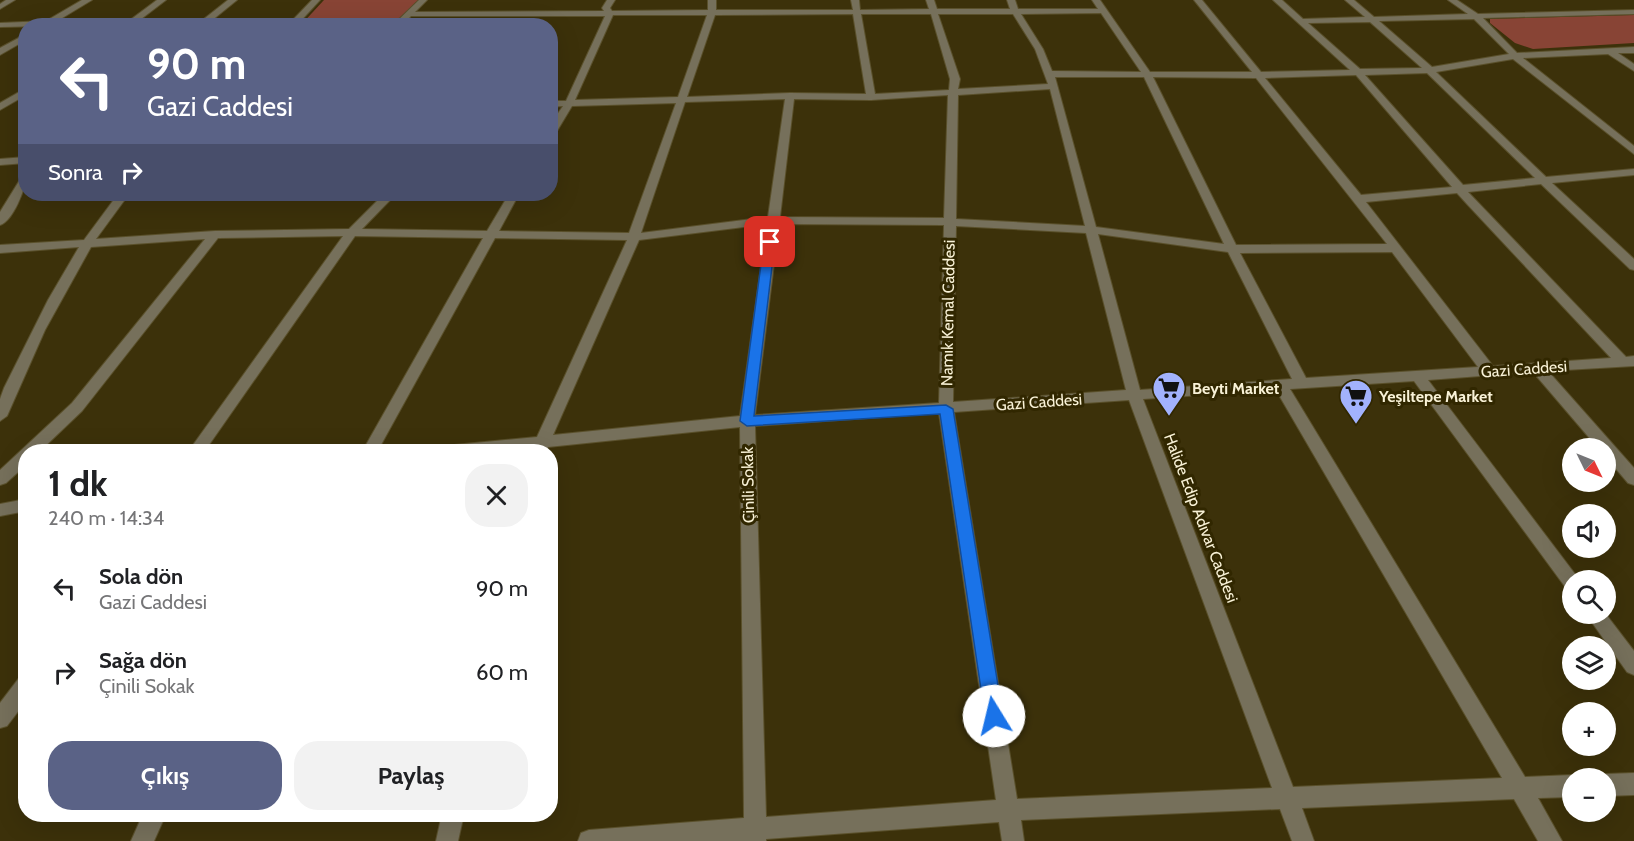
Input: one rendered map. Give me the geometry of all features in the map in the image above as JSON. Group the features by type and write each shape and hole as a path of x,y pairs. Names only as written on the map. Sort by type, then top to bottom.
{"street":[{"path":"0,7 11,0"},
{"path":"55,18 88,0"},
{"path":"137,18 162,0"},
{"path":"209,18 233,0"},
{"path":"299,18 316,0"},
{"path":"405,18 423,0"},
{"path":"610,14 606,8 611,0"},
{"path":"855,0 871,98"},
{"path":"1096,0 1146,73 1232,249 1302,384"},
{"path":"1198,0 1358,199 1490,371"},
{"path":"1277,0 1358,72 1460,190 1629,361"},
{"path":"1349,0 1431,70 1634,266"},
{"path":"1452,0 1476,16 1515,56 1634,151"},
{"path":"1624,0 1634,5"},
{"path":"409,14 610,14 712,6 857,12 932,6 1013,6 1102,11"},
{"path":"541,444 634,237 712,6"},
{"name":"Namık Kemal Caddesi","path":"932,6 955,79 946,409 1013,841"},
{"name":"Halide Edip Adıvar Caddesi","path":"1013,6 1039,49 1052,80 1134,394 1303,841"},
{"path":"1301,21 1375,21 1634,12"},
{"path":"527,18 530,14"},
{"path":"558,121 569,104 610,14"},
{"path":"0,25 18,25"},
{"path":"0,42 18,40"},
{"path":"0,51 18,42"},
{"path":"558,104 790,96 871,98 953,91 996,91 1052,80 1146,73 1260,75 1431,70 1515,56 1634,50"},
{"path":"1609,51 1634,68"},
{"path":"0,107 18,96"},
{"name":"Çinili Sokak","path":"756,834 747,421 790,96"},
{"path":"0,162 18,161"},
{"path":"1358,199 1460,190 1542,179 1634,172"},
{"path":"0,222 18,192"},
{"path":"0,416 21,364 88,243 118,201"},
{"path":"201,444 352,232 383,201"},
{"path":"373,444 510,201"},
{"path":"0,249 214,235 352,232 634,237 773,220 950,222 1092,231 1232,249 1396,248"},
{"path":"38,444 77,407 214,235"},
{"name":"Gazi Caddesi","path":"557,444 747,421 1629,361"},
{"path":"1537,368 1634,478"},
{"path":"1418,376 1562,570"},
{"path":"1281,386 1551,841"},
{"path":"0,479 18,462"},
{"path":"0,510 18,507"},
{"path":"1602,624 1634,666"},
{"path":"0,719 18,695"},
{"path":"1616,785 1634,784"},
{"path":"589,841 756,834 1009,810 1562,786"},
{"path":"142,841 151,822"},
{"path":"447,841 451,822"}],"shaded area":[{"path":"324,0 419,0 401,18 307,18"},
{"path":"1634,15 1634,43 1533,49 1515,43 1490,23 1490,19"}],"place":[{"name":"Beyti Market","path":"1169,417"},
{"name":"Yeşiltepe Market","path":"1356,425"}],"route":[{"path":"770,242 747,421 946,409 994,716"}]}
